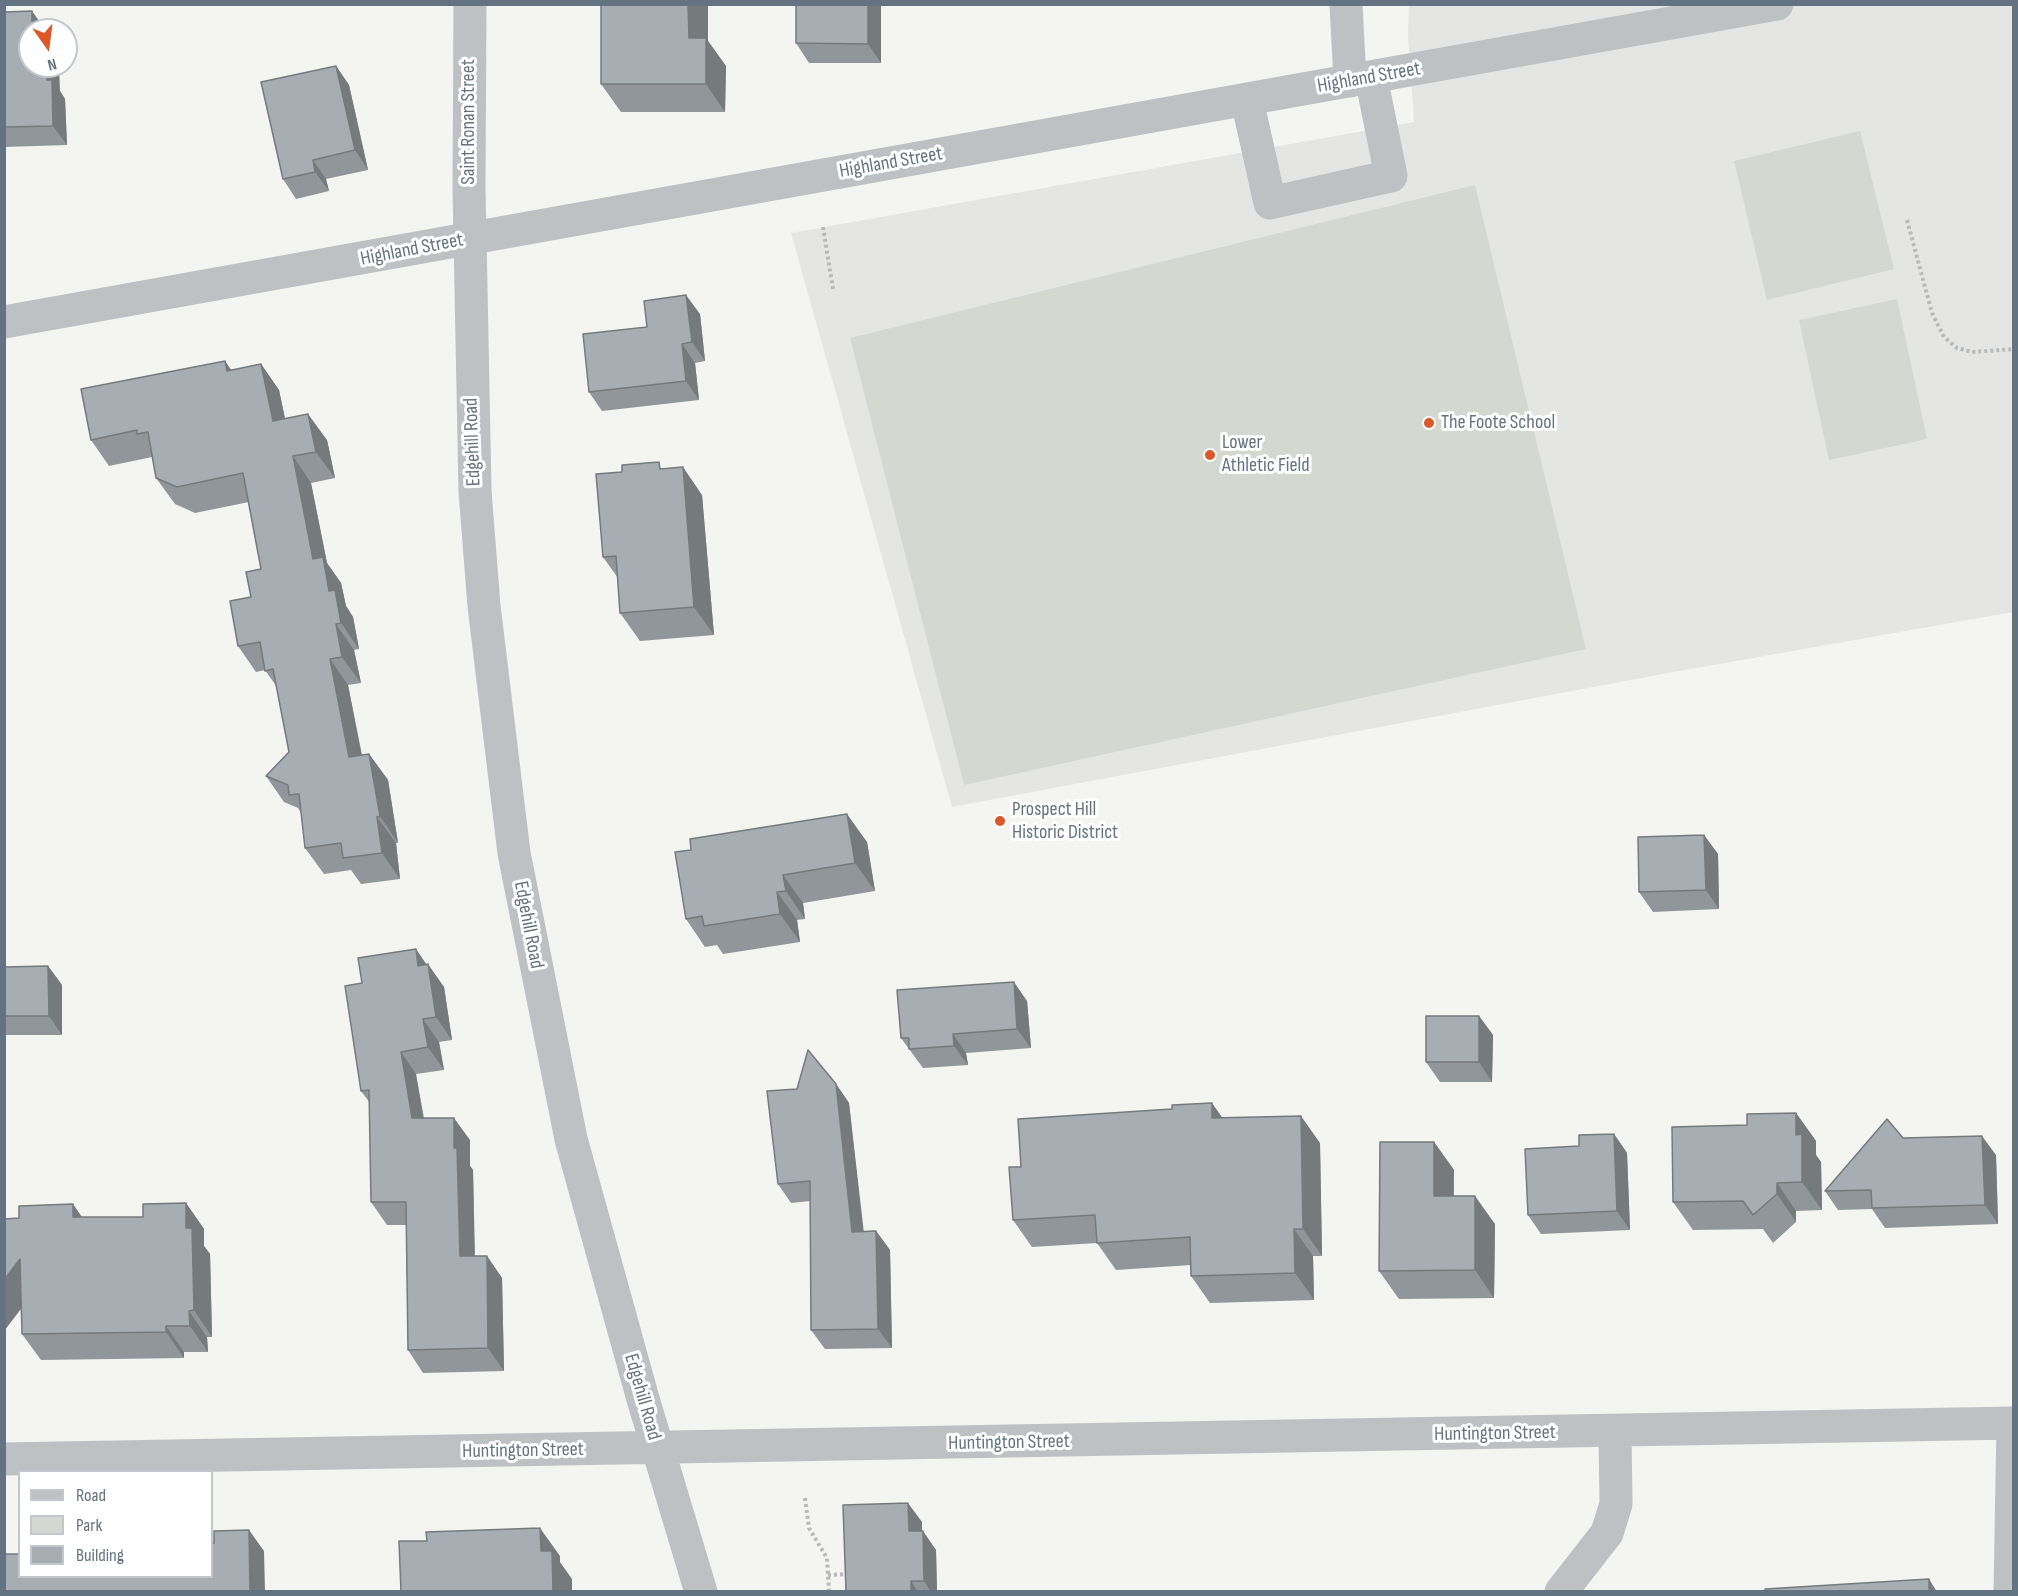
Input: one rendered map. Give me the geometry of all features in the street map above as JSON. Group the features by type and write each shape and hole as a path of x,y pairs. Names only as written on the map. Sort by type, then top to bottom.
{"street":[{"name":"Saint Ronan Street","path":"469,239 470,4"},
{"path":"1247,100 1270,203 1391,176 1360,79 1346,4"},
{"name":"Highland Street","path":"4,322 1777,4"},
{"name":"Edgehill Road","path":"469,239 475,491 484,606 514,853 571,1139 657,1448 701,1592"},
{"path":"2010,1592 2013,1423"},
{"name":"Huntington Street","path":"4,1459 2013,1423"},
{"path":"1561,1592 1607,1533 1616,1504 1615,1431"}],"path":[{"path":"1907,220 1932,313 1944,337 1957,348 1972,352 2013,349"},
{"path":"823,227 833,289"},
{"path":"805,1498 809,1528 827,1558 829,1592"},
{"path":"828,1575 858,1574"}],"shaded area":[{"name":"The Foote School","path":"1409,5 2013,5 2013,612 1668,673 952,807 791,233 1414,122 1408,35"}],"green space":[{"path":"1860,131 1894,269 1767,300 1734,161"},
{"name":"Lower Athletic Field","path":"1475,185 1586,649 964,785 850,338"},
{"path":"1897,299 1927,439 1829,460 1799,320"}],"building":[{"path":"601,4 688,4 689,38 706,38 706,84 601,84"},
{"path":"796,4 868,4 868,44 796,43"},
{"path":"32,11 32,18 18,18 18,78 52,80 53,126 4,127 4,12"},
{"path":"336,66 355,150 313,160 315,172 283,179 261,82"},
{"path":"686,295 692,342 682,344 686,381 589,392 583,334 647,327 644,301"},
{"path":"225,361 227,371 261,364 273,421 308,414 316,452 293,456 313,559 323,557 329,591 335,590 341,623 336,624 342,657 330,659 349,757 369,754 380,816 377,817 382,853 343,858 341,843 305,848 299,794 289,795 288,785 266,776 289,752 273,669 265,671 260,642 238,646 230,601 251,597 246,572 261,569 243,473 177,487 156,478 148,432 137,434 137,430 91,440 81,389"},
{"path":"659,462 660,469 683,467 694,607 620,613 616,556 603,557 596,474 622,472 622,465"},
{"path":"847,814 855,863 783,875 786,891 777,892 780,914 704,926 702,916 686,919 675,852 691,850 690,839"},
{"path":"1704,835 1706,890 1639,892 1638,837"},
{"path":"416,949 418,966 428,964 436,1017 423,1019 428,1047 401,1052 412,1118 454,1118 460,1256 487,1256 488,1348 408,1350 406,1202 371,1202 369,1090 361,1091 345,986 362,983 358,958"},
{"path":"48,966 49,1016 4,1016 4,967"},
{"path":"1014,982 1017,1029 953,1034 954,1046 909,1049 909,1038 901,1038 897,990"},
{"path":"1426,1016 1479,1016 1479,1062 1426,1062"},
{"path":"808,1050 836,1084 852,1232 876,1231 878,1329 811,1330 810,1181 778,1184 767,1091 797,1089"},
{"path":"1212,1103 1212,1118 1301,1116 1303,1229 1294,1229 1295,1273 1191,1276 1190,1237 1097,1243 1095,1215 1013,1220 1009,1167 1021,1167 1018,1119 1172,1109 1172,1105"},
{"path":"1796,1113 1796,1135 1802,1134 1802,1182 1777,1183 1777,1194 1753,1215 1743,1201 1673,1202 1672,1127 1747,1125 1747,1114"},
{"path":"1887,1119 1903,1138 1982,1136 1985,1205 1872,1208 1871,1190 1825,1191"},
{"path":"1614,1134 1617,1211 1528,1215 1525,1149 1579,1146 1579,1135"},
{"path":"1380,1142 1434,1142 1434,1196 1475,1196 1475,1270 1379,1271"},
{"path":"186,1203 186,1228 192,1228 194,1310 189,1311 190,1326 166,1326 166,1332 22,1334 20,1259 4,1280 4,1219 19,1218 19,1206 73,1204 73,1217 143,1217 143,1204"},
{"path":"908,1503 909,1531 923,1531 924,1581 911,1581 911,1592 846,1592 843,1505"},
{"path":"540,1528 541,1551 552,1551 553,1592 401,1592 399,1541 427,1541 426,1532"},
{"path":"249,1530 250,1592 4,1592 4,1554 18,1554 18,1578 213,1578 214,1531"},
{"path":"1929,1579 1929,1592 1765,1592 1765,1589"}],"place":[{"name":"The Foote School","path":"1429,423"},
{"name":"Lower Athletic Field","path":"1210,455"},
{"name":"Prospect Hill Historic District","path":"1000,821"}]}
